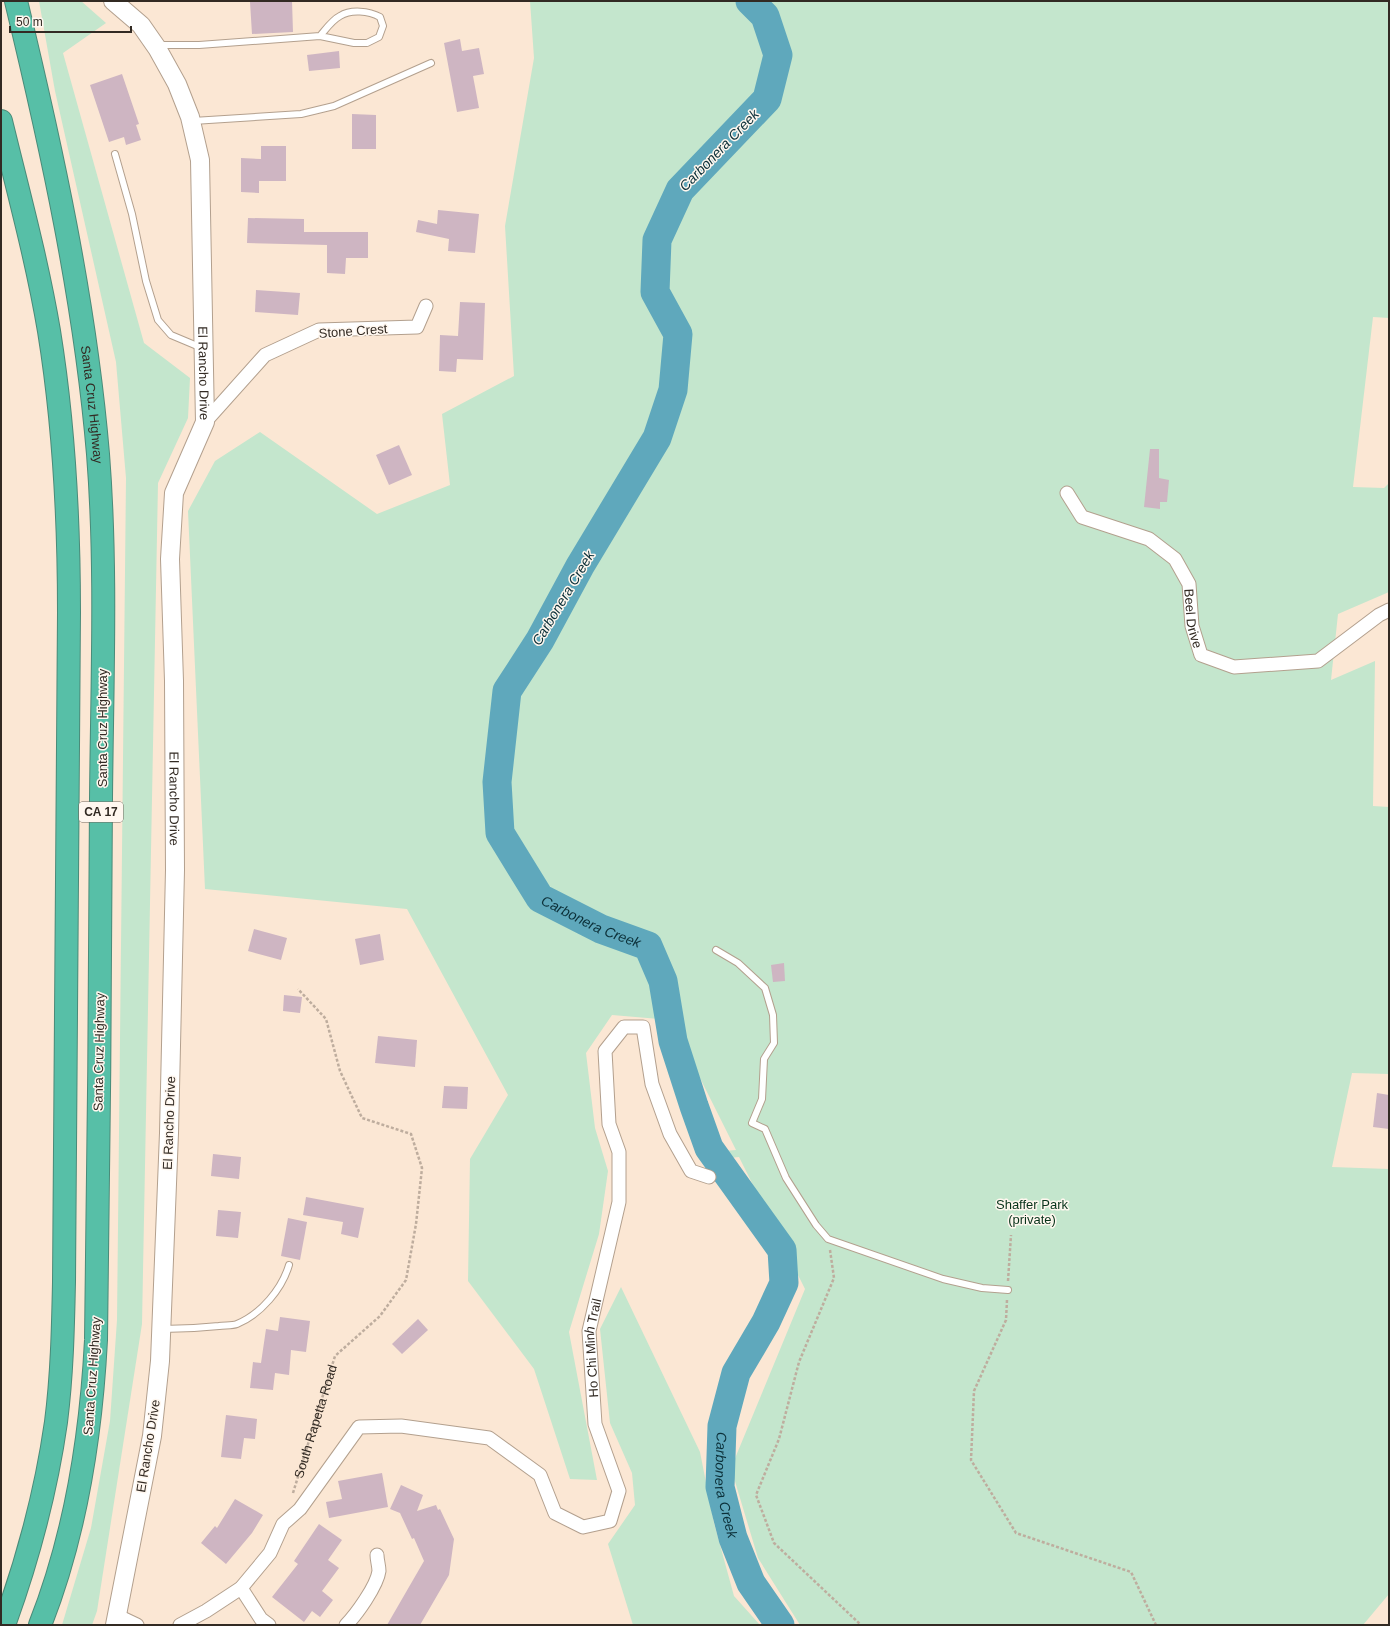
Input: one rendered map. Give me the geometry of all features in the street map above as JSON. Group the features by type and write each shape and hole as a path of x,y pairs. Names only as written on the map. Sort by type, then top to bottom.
{"highway":[{"name":"Santa Cruz Highway","path":"16,1 53,167 83,335 97,450 102,546 100,956 96,1340 94,1375 87,1443 76,1508 59,1569 40,1625"},
{"name":"CA 17","path":"1,121 35,260 49,330 63,448 67,505 69,575 64,1275 62,1354 56,1421 44,1492 34,1532 4,1625"},
{"path":"1,1616 15,1593"}],"street":[{"name":"El Rancho Drive","path":"113,1 141,25 177,84 191,121 200,160 205,422 174,493 170,558 174,681 175,870 169,1133 160,1361 152,1436 116,1620"},
{"name":"Stone Crest","path":"205,422 265,355 319,330 417,328 426,306"},
{"name":"Beel Drive","path":"1067,493 1082,517 1149,539 1175,559 1190,584 1192,626 1201,655 1234,667 1318,661 1379,615 1389,610"},
{"name":"Ho Chi Minh Trail","path":"241,1588 270,1552 283,1524 300,1510 358,1427 401,1426 489,1438 540,1475 555,1513 583,1527 610,1521 619,1491 596,1424 589,1332 619,1202 619,1152 609,1124 605,1051 624,1027 643,1027 652,1084 670,1134 690,1171 709,1177"},
{"path":"346,1625 370,1592 379,1572 377,1555"},
{"path":"180,1625 206,1611 241,1588 261,1619 269,1625"},
{"path":"116,1620 137,1625"}],"lane":[{"path":"154,45 199,45 320,36 354,43 367,43 379,37 383,26 380,17 373,13 357,12 341,15 320,36"},
{"path":"191,121 301,114 334,106 431,63"},
{"path":"115,154 132,214 146,281 158,320 171,335 203,349"},
{"path":"716,950 738,964 765,988 773,1015 774,1043 764,1059 762,1099 752,1123 765,1129 786,1178 816,1225 828,1239 943,1278 982,1288 1008,1290"},
{"path":"161,1329 200,1328 236,1324 255,1314 286,1277 289,1265"}],"path":[{"name":"South Rapetta Road","path":"293,1493 335,1356 380,1316 406,1280 416,1224 422,1168 411,1134 362,1118 340,1072 326,1019 298,989"},
{"path":"1011,1235 1006,1320 974,1391 971,1460 1016,1533 1131,1572 1156,1625"},
{"path":"828,1239 834,1278 799,1362 779,1439 756,1495 774,1543 861,1625"}],"green space":[{"path":"39,1 81,1 106,23 63,53 144,343 190,378 188,418 158,483 142,1324 97,1611 92,1625 62,1625 91,1528 110,1421 117,1320 126,478 116,362 55,91"},
{"name":"Shaffer Park (private)","path":"530,1 1389,1 1389,318 1373,317 1353,487 1384,488 1389,483 1389,592 1338,614 1331,680 1375,661 1373,806 1389,807 1389,1074 1352,1073 1332,1167 1389,1169 1389,1594 1363,1625 800,1625 758,1558 731,1468 805,1289 739,1157 729,1158 724,1151 736,1150 671,1020 612,1015 586,1053 595,1128 608,1171 599,1234 569,1332 597,1480 570,1479 534,1369 468,1281 470,1159 508,1095 407,909 205,889 188,511 215,461 260,432 377,514 450,485 442,414 514,376 505,226 534,58"},
{"path":"621,1287 700,1452 714,1523 734,1596 760,1625 633,1625 608,1544 635,1505 632,1473 610,1423 600,1329"}],"building":[{"path":"292,1 293,32 252,34 250,2"},
{"path":"460,39 462,51 479,48 484,74 473,76 479,108 457,112 444,43"},
{"path":"339,51 340,68 309,71 307,55"},
{"path":"122,74 139,124 136,125 141,140 126,145 124,137 109,142 90,85"},
{"path":"352,114 376,115 376,149 352,149"},
{"path":"261,146 286,146 286,181 259,181 259,193 241,192 241,158 261,159"},
{"path":"438,210 479,214 475,253 448,251 449,239 416,232 418,220 437,224"},
{"path":"248,218 304,219 304,232 368,232 368,258 346,258 345,274 327,273 327,245 247,243"},
{"path":"256,290 300,293 298,315 255,312"},
{"path":"460,302 485,303 483,360 457,359 456,372 439,371 440,335 458,336"},
{"path":"399,445 412,475 389,485 376,455"},
{"path":"1150,449 1159,449 1159,478 1169,480 1167,502 1160,502 1160,509 1144,507"},
{"path":"254,929 287,938 281,960 248,951"},
{"path":"380,934 384,960 360,965 355,939"},
{"path":"784,963 785,981 773,982 771,965"},
{"path":"284,995 302,997 300,1013 283,1011"},
{"path":"378,1036 417,1040 415,1067 375,1063"},
{"path":"444,1086 468,1087 467,1109 442,1108"},
{"path":"1377,1093 1389,1095 1389,1129 1373,1127"},
{"path":"213,1154 241,1157 239,1179 211,1176"},
{"path":"306,1197 364,1208 358,1238 341,1234 343,1222 303,1215"},
{"path":"218,1210 241,1212 238,1238 216,1236"},
{"path":"288,1218 307,1222 300,1260 281,1256"},
{"path":"280,1317 310,1321 306,1352 291,1350 289,1375 275,1373 273,1390 250,1388 253,1362 261,1363 266,1329 278,1331"},
{"path":"418,1319 428,1330 402,1354 392,1344"},
{"path":"226,1415 257,1419 255,1439 244,1438 241,1459 221,1457"},
{"path":"382,1473 388,1507 329,1518 326,1502 342,1499 338,1481"},
{"path":"401,1485 423,1495 417,1511 436,1505 438,1510 440,1509 454,1539 449,1575 420,1625 387,1625 424,1561 414,1538 412,1539 400,1513 390,1509"},
{"path":"235,1499 263,1515 252,1533 226,1564 201,1543 215,1526 217,1528"},
{"path":"319,1524 342,1540 328,1560 339,1568 322,1591 333,1600 320,1617 312,1611 304,1622 272,1597 298,1564 294,1561"}],"waterway":[{"name":"Carbonera Creek","path":"750,1 765,16 778,55 767,99 680,190 657,240 655,292 678,334 673,390 657,438 580,566 540,640 507,691 497,782 500,833 540,898 601,929 648,946 663,981 673,1041 709,1148 782,1250 784,1283 766,1322 736,1373 722,1426 720,1487 733,1538 751,1583 780,1625"}]}
